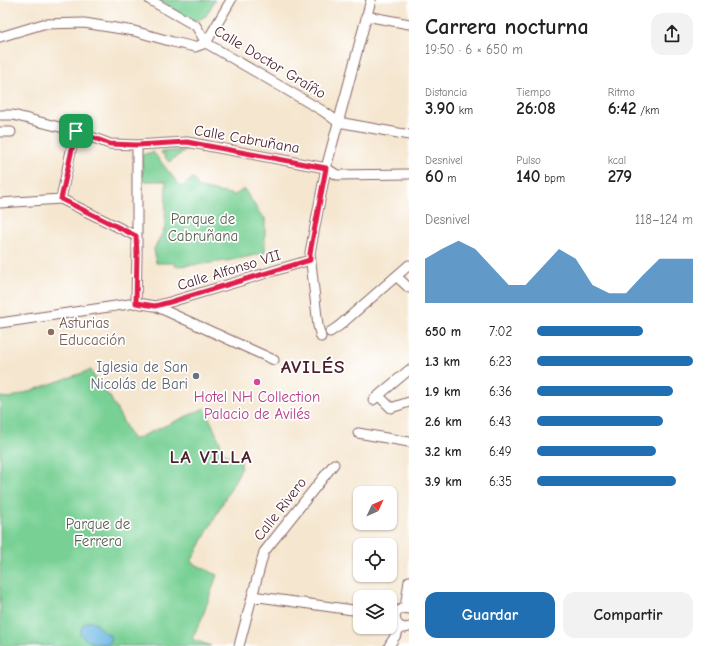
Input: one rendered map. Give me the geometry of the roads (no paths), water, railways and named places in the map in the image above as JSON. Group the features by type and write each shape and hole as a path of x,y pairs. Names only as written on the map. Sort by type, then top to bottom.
{"street":[{"name":"Calle Doctor Graíño","path":"150,0 196,26 206,43 323,111 338,122"},
{"path":"0,37 43,24 84,23 134,31 195,47 206,43 231,0"},
{"path":"321,337 318,326 310,253 326,168 370,0"},
{"path":"366,16 409,24"},
{"name":"Calle Cabruñana","path":"0,115 13,115 76,131 110,144 137,145 187,142 326,168 337,175 409,174"},
{"path":"338,122 409,135"},
{"path":"61,199 76,131"},
{"path":"0,132 11,132"},
{"path":"136,303 137,145"},
{"path":"0,203 61,199 136,236"},
{"name":"Calle Alfonso VII","path":"155,306 310,260"},
{"path":"330,332 339,326 409,265"},
{"path":"396,276 409,288"},
{"path":"0,322 136,303 155,306 274,360"},
{"path":"409,370 376,398 391,408 409,402"},
{"path":"358,433 409,442"},
{"name":"Calle Rivero","path":"239,646 264,552 334,464"},
{"path":"397,611 407,609 409,580"},
{"path":"252,596 353,610"},
{"path":"389,646 405,627"}],"water":[{"path":"92,621 103,631 109,634 111,637 110,643 94,643 87,640 80,634 85,623"}],"place":[{"name":"Asturias Educación","path":"51,332"},
{"name":"Iglesia de San Nicolás de Bari","path":"196,376"},
{"name":"Hotel NH Collection Palacio de Avilés","path":"257,382"}],"district":[{"name":"AVILÉS","path":"313,366"},
{"name":"LA VILLA","path":"211,456"}],"park label":[{"name":"Parque de Cabruñana","path":"203,228"},
{"name":"Parque de Ferrera","path":"98,532"}]}
